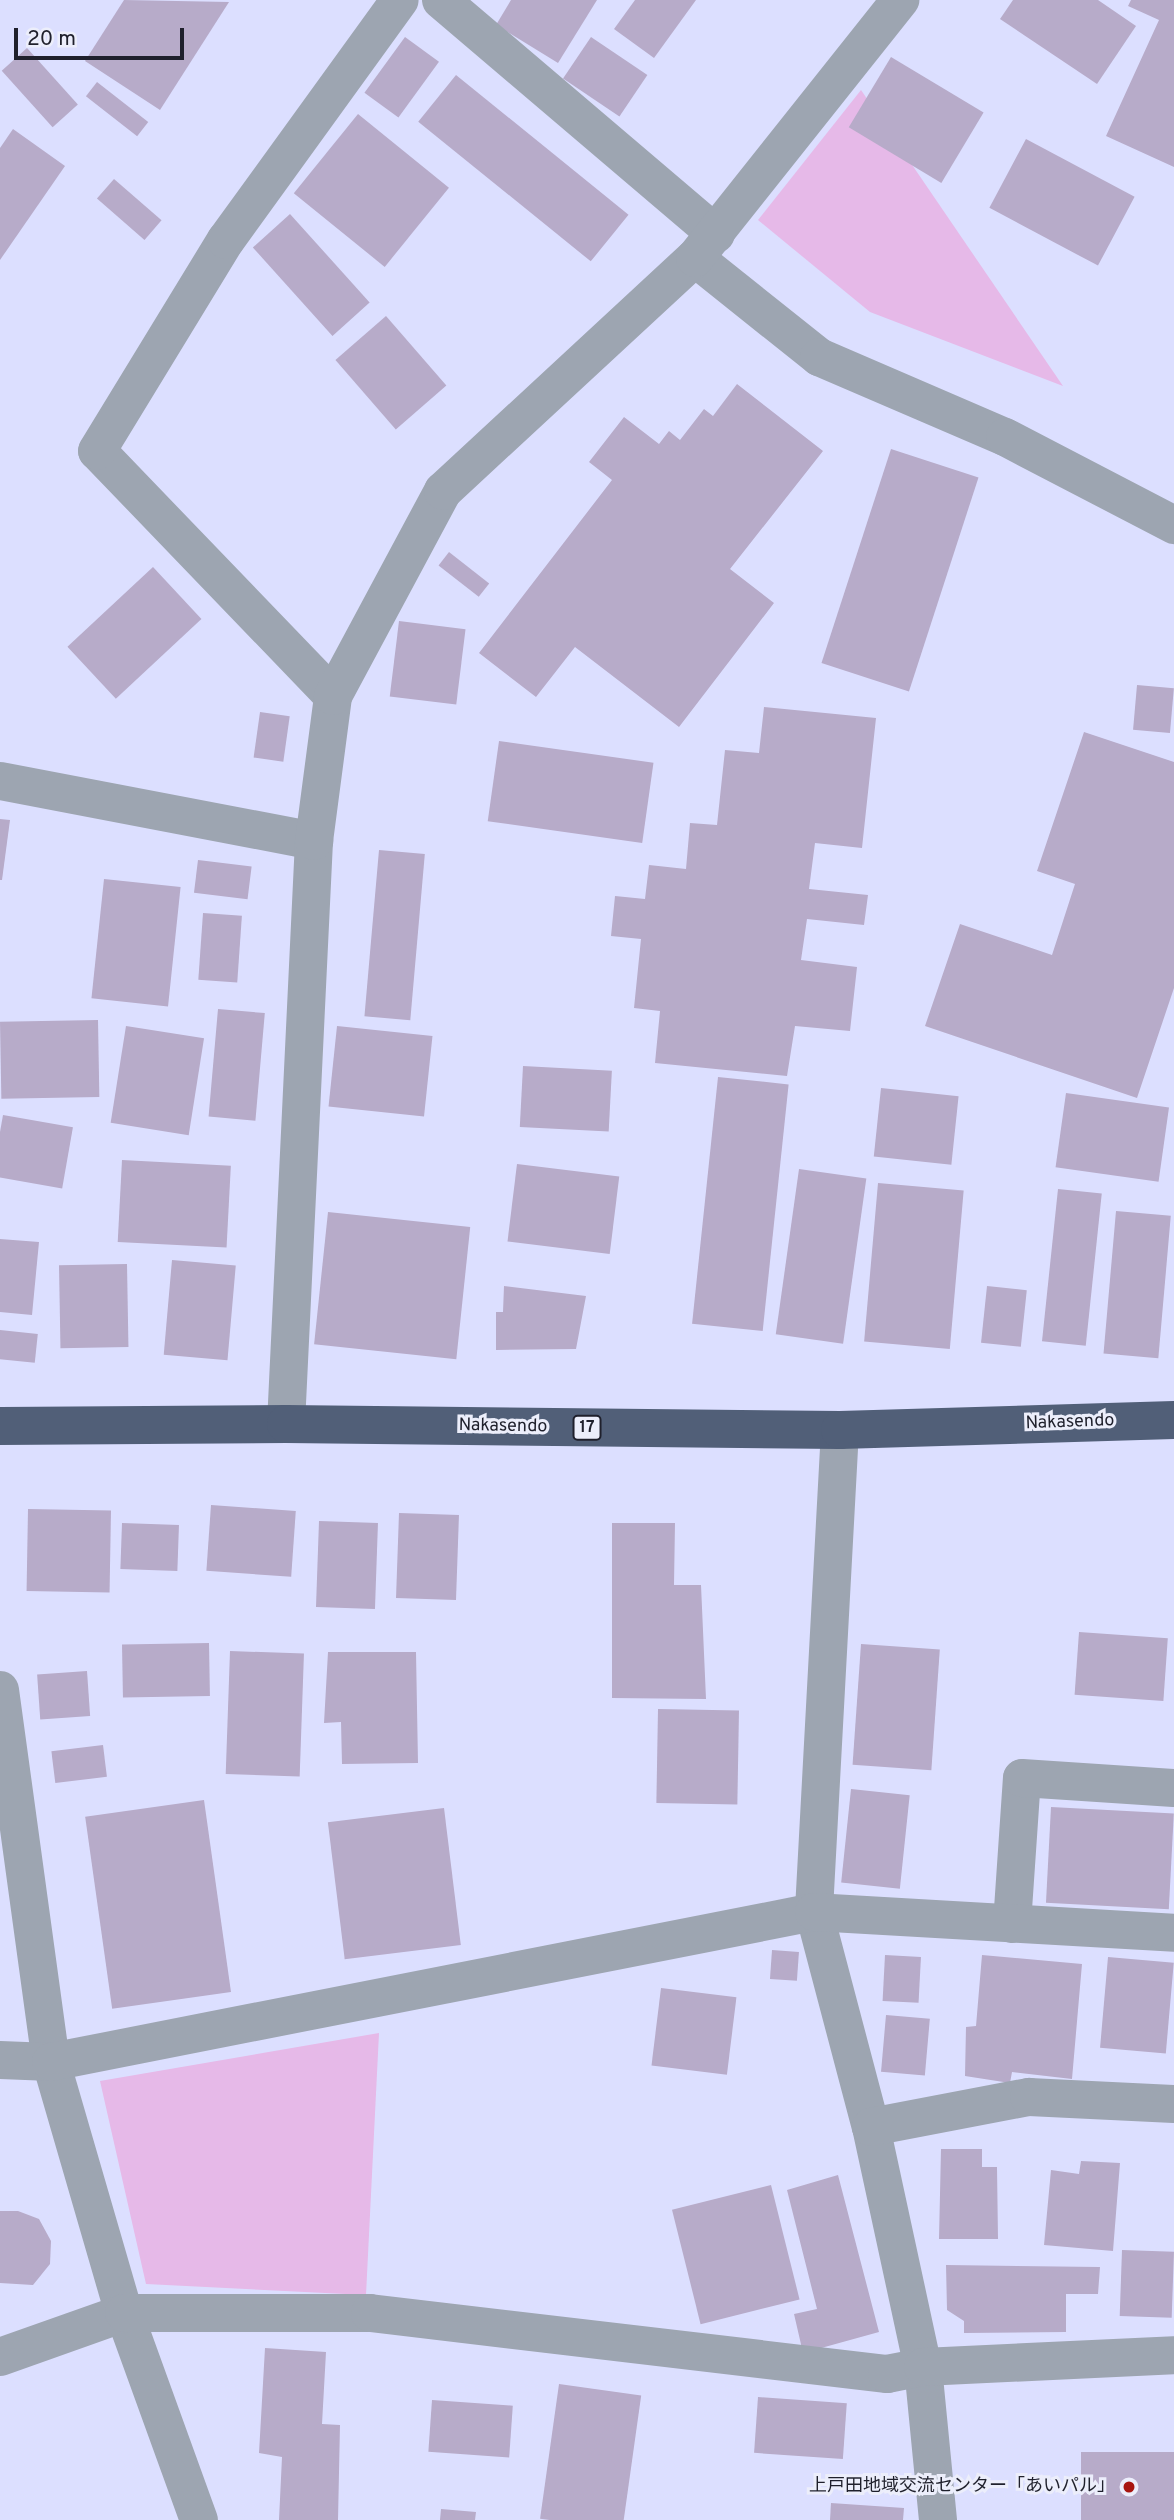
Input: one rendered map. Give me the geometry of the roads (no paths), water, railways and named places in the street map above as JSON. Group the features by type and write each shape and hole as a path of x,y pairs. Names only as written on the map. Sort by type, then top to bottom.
{"highway":[{"name":"Nakasendo","path":"0,1426 286,1424 840,1430 1174,1420"}],"street":[{"path":"333,696 97,451 226,240 400,0"},
{"path":"441,0 706,246 819,358 1005,437 1174,525"},
{"path":"286,1424 314,841 333,696 443,491 706,246 900,0"},
{"path":"0,781 314,841"},
{"path":"840,1430 814,1912 871,2127 923,2367 938,2520"},
{"path":"0,1690 51,2062 124,2313 199,2520"},
{"path":"1012,1924 1022,1778 1174,1788"},
{"path":"0,2060 51,2062 814,1912 1174,1933"},
{"path":"871,2127 1029,2097 1174,2104"},
{"path":"0,2357 124,2313 370,2313 887,2374 923,2367 1174,2355"}],"place":[{"name":"上戸田地域交流センター「あいパル」","path":"1129,2487"}]}
